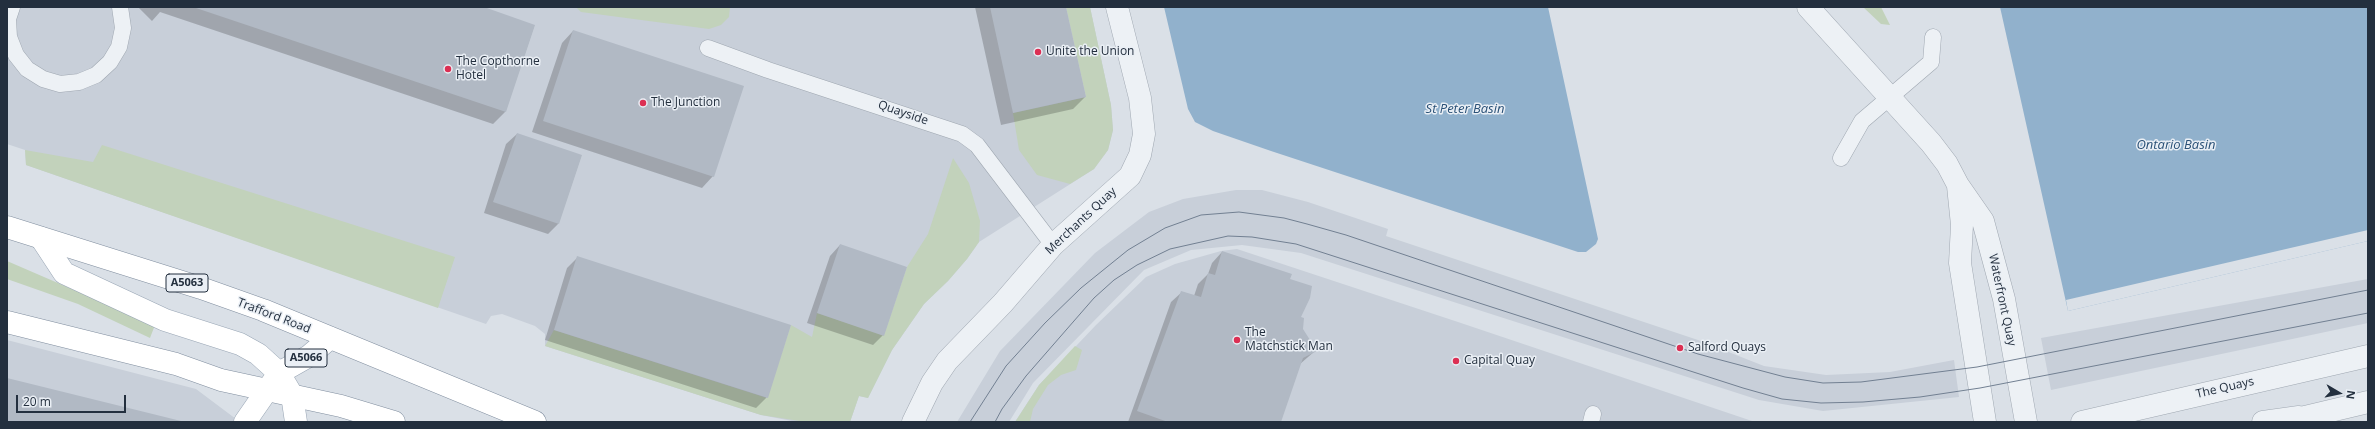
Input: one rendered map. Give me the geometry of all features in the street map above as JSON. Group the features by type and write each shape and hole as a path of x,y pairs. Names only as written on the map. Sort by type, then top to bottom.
{"main road":[{"name":"Trafford Road","path":"7,227 201,288 263,310 535,422"},
{"path":"41,238 64,273 165,320 240,344 258,354 273,382 292,395 341,406 394,422"},
{"path":"7,322 176,364 242,384 273,382"},
{"name":"A5066","path":"245,422 273,382 309,356 330,338"},
{"name":"A5066","path":"242,384 245,422"},
{"path":"292,395 296,422"}],"street":[{"name":"Merchants Quay","path":"913,422 932,382 947,361 1003,303 1053,244 1130,176 1140,155 1144,134 1140,98 1117,7"},
{"name":"Waterfront Quay","path":"1808,7 1889,98 1932,143 1947,164 1958,185 1983,221 1996,266 2026,422"},
{"name":"Waterfront Quay","path":"1958,185 1962,225 1960,264 1985,422"},
{"name":"The Quays","path":"2082,422 2368,356"},
{"path":"2284,422 2368,402"},
{"path":"2263,422 2310,415"}],"lane":[{"path":"12,7 8,19 9,37 16,55 27,69 42,79 60,84 79,82 96,75 110,62 119,47 123,28 120,7"},
{"path":"1841,158 1862,121 1931,62 1933,37"},
{"name":"Quayside","path":"708,48 768,70 962,134 977,145 1053,244"}],"shaded area":[{"path":"7,7 1090,7 1111,105 1113,130 1108,150 1094,169 979,242 948,281 924,304 892,350 868,398 859,396 850,422 792,421 761,415 545,346 545,334 535,326 502,314 491,316 486,324 26,165 25,150 7,144"},
{"path":"1236,190 1262,190 1308,202 1388,229 1386,236 1698,340 1764,366 1826,375 1890,372 1954,360 1959,397 1823,411 1759,400 1301,253 1242,245 1191,250 1144,270 1033,383 1009,422 957,422 1000,351 1095,253 1149,212 1183,199"},
{"path":"1237,249 1755,422 1015,422 1039,385 1096,325 1146,277 1175,264 1221,251"},
{"path":"2368,279 2368,323 2051,390 2041,338"},
{"path":"7,340 196,389 240,422 7,422"}],"green space":[{"path":"576,7 730,7 729,17 721,25 709,29 581,12"},
{"path":"1066,7 1090,7 1111,105 1113,130 1108,150 1094,169 1070,184 1037,175 1019,150 1013,113 1086,97"},
{"path":"1863,7 1881,7 1890,25 1881,24"},
{"path":"102,145 455,257 438,308 26,165 25,150 93,162"},
{"path":"953,158 969,183 980,221 979,242 948,281 924,304 892,350 868,398 859,396 850,422 806,422 761,415 545,346 554,330 767,398 791,325 812,337 817,313 884,335 907,267 928,234"},
{"path":"7,261 155,325 150,338 78,304 7,279"},
{"path":"1075,346 1082,350 1076,370 1061,375 1048,385 1033,409 1030,422 1015,422 1039,385"}],"water":[{"name":"St Peter Basin","path":"1164,7 1548,7 1598,239 1596,244 1586,252 1578,252 1271,151 1213,131 1195,122 1188,109"},
{"name":"Ontario Basin","path":"2000,7 2368,7 2368,241 2068,311"}],"pier":[{"path":"2368,230 2368,241 2068,311 2066,300"}],"building":[{"name":"The Copthorne Hotel","path":"193,7 484,7 535,25 506,112"},
{"name":"Unite the Union","path":"990,7 1066,7 1086,97 1013,113"},
{"name":"The Junction","path":"573,30 744,86 714,177 543,121"},
{"path":"517,133 582,155 559,224 493,202"},
{"path":"840,244 907,267 884,336 817,313"},
{"name":"The Matchstick Man","path":"1222,251 1292,274 1290,279 1312,286 1310,298 1301,317 1304,318 1303,329 1317,351 1303,358 1281,422 1168,422 1137,411 1181,291 1201,297 1208,273 1215,275"},
{"path":"577,256 791,325 768,398 554,330"},
{"path":"7,378 181,421 181,422 7,422"}],"tram line":[{"path":"970,422 1006,366 1045,323 1081,288 1128,250 1165,228 1201,215 1239,212 1284,218 1307,224 1346,235 1698,354 1785,377 1823,383 1861,382 1977,367 2368,290"},
{"path":"995,422 1002,409 1026,376 1094,298 1114,280 1137,265 1170,249 1228,236 1252,237 1296,244 1743,388 1782,399 1821,403 1863,402 1920,397 1980,388 2368,313"}],"place":[{"name":"Unite the Union","path":"1038,52"},
{"name":"The Copthorne Hotel","path":"448,69"},
{"name":"The Junction","path":"643,103"},
{"name":"The Matchstick Man","path":"1237,340"},
{"name":"Salford Quays","path":"1680,348"},
{"name":"Capital Quay","path":"1456,361"}]}
